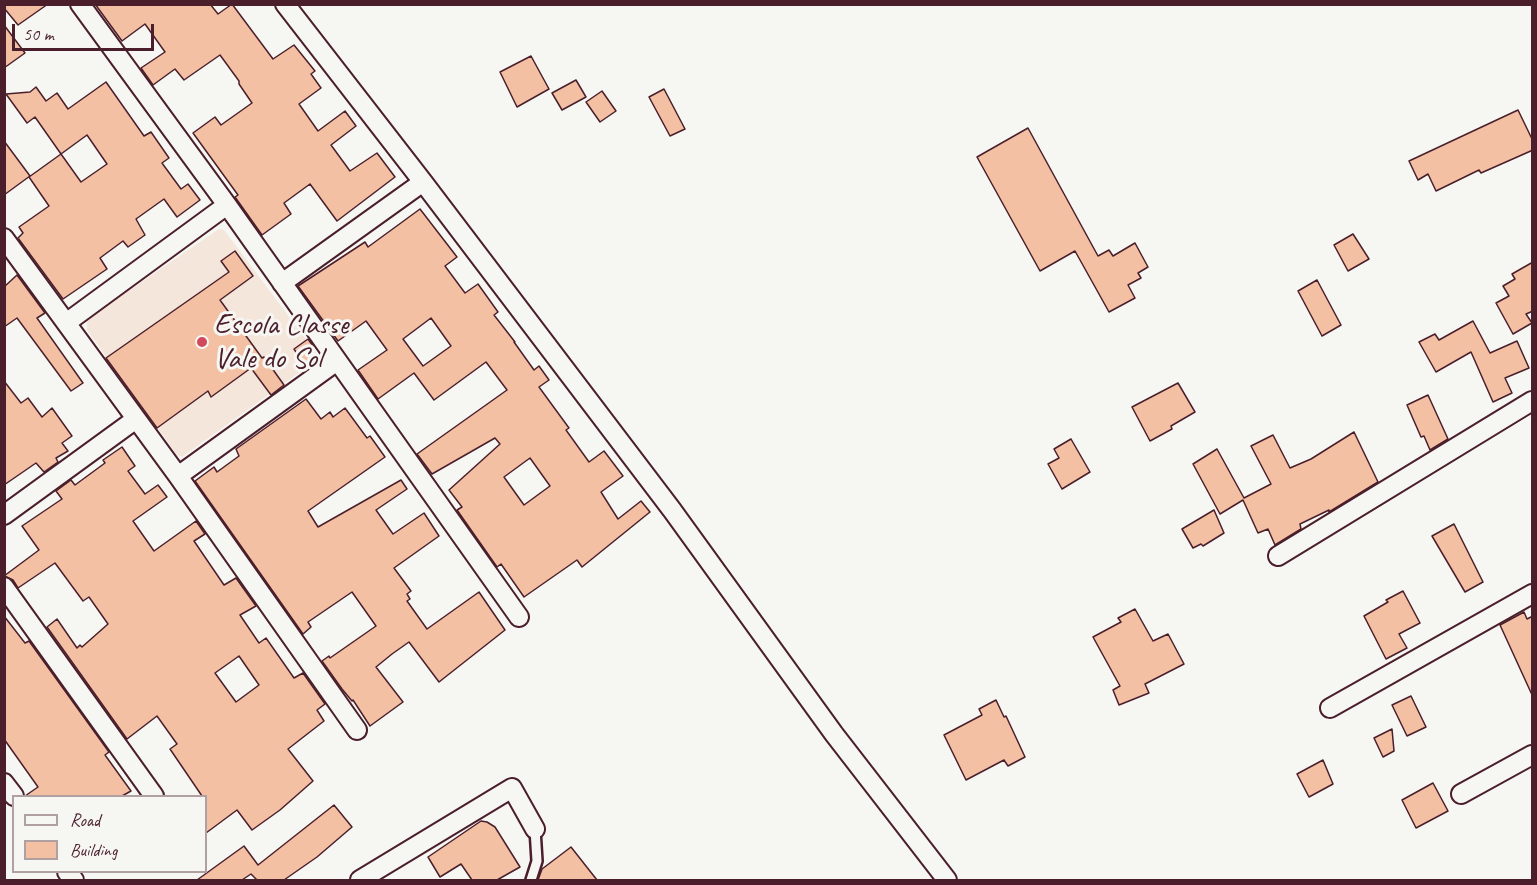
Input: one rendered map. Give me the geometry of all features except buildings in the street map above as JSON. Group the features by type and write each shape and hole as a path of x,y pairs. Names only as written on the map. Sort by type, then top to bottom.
{"street":[{"path":"80,4 227,205 519,617"},
{"path":"285,4 672,510 834,734 947,880"},
{"path":"282,283 423,182"},
{"path":"66,322 227,205"},
{"path":"4,237 178,476 357,730"},
{"path":"178,476 338,361"},
{"path":"1278,556 1533,401"},
{"path":"4,515 136,419"},
{"path":"4,587 153,795"},
{"path":"1330,708 1533,594"},
{"path":"1461,794 1533,755"},
{"path":"4,783 13,795"},
{"path":"366,879 512,788 535,829"}],"lane":[{"path":"531,880 537,861 535,829"}],"shaded area":[{"name":"Escola Classe Vale do Sol","path":"219,229 224,230 317,354 314,362 182,457 177,455 87,330 87,319"}],"place":[{"name":"Escola Classe Vale do Sol","path":"202,342"}]}
